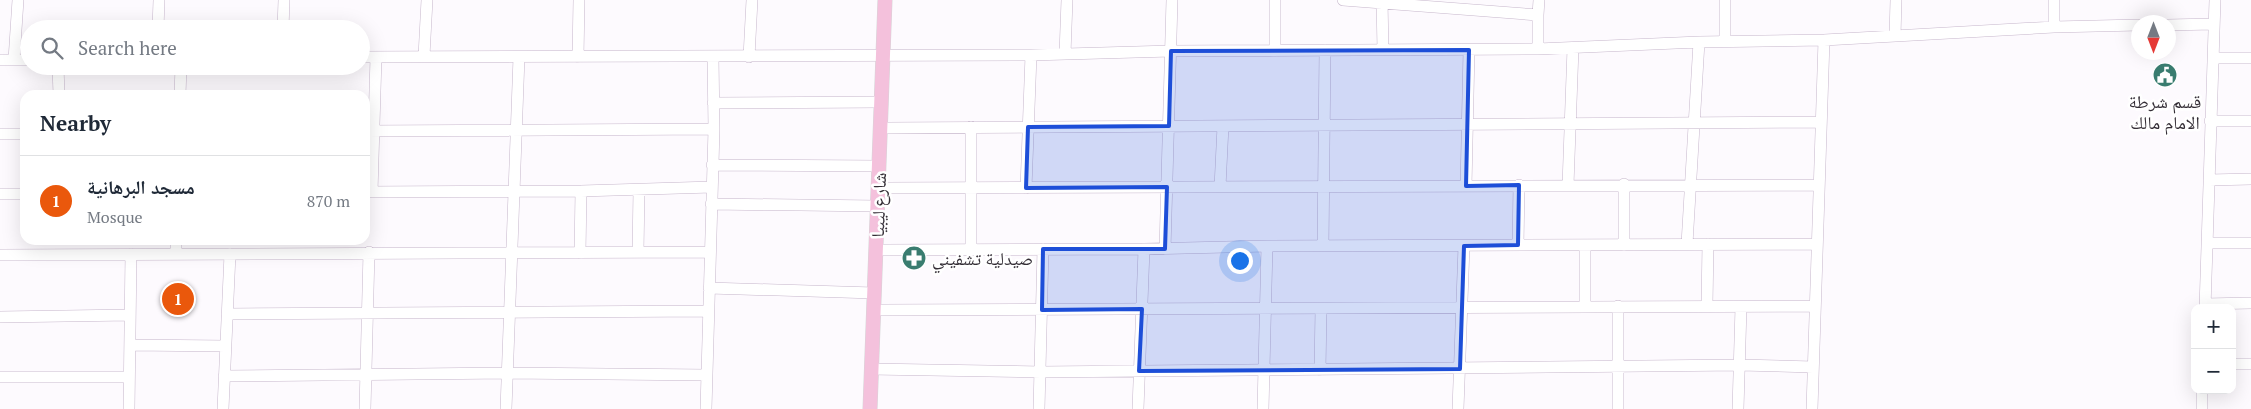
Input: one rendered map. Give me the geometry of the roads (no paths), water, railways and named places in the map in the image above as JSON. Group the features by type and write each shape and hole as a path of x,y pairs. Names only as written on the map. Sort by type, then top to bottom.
{"main road":[{"name":"شارع ليبيا","path":"870,409 882,310 888,128 885,0"},
{"name":"شارع ليبيا","path":"879,409 874,292 880,102 887,56 892,0"}],"street":[{"path":"14,60 18,0"},
{"path":"158,20 159,0"},
{"path":"283,20 284,0"},
{"path":"424,56 427,0"},
{"path":"578,0 578,57"},
{"path":"749,57 752,0"},
{"path":"1065,54 1067,0"},
{"path":"1165,249 1172,0"},
{"path":"1275,0 1275,51"},
{"path":"1343,0 1538,15"},
{"path":"1538,49 1539,0"},
{"path":"1725,0 1725,41"},
{"path":"1894,36 1896,0"},
{"path":"2054,0 2054,27"},
{"path":"2205,304 2214,0"},
{"path":"1382,2 1383,50"},
{"path":"2176,25 2213,24"},
{"path":"370,57 749,57 1031,55 1171,51 1538,49 1725,41 1824,40 2054,27 2131,25"},
{"path":"1812,409 1824,40"},
{"path":"1687,244 1699,42"},
{"path":"1568,185 1573,48"},
{"path":"1324,246 1325,50"},
{"path":"1466,186 1469,50"},
{"path":"1026,188 1031,55"},
{"path":"376,57 370,131 714,129"},
{"path":"506,409 518,57"},
{"path":"706,409 714,129 713,57"},
{"path":"2213,58 2251,58"},
{"path":"0,60 20,60"},
{"path":"58,75 58,90"},
{"path":"180,90 181,75"},
{"path":"713,103 880,102"},
{"path":"2210,121 2251,121"},
{"path":"888,128 1468,126 1821,122"},
{"path":"1220,187 1223,126"},
{"path":"971,127 971,249"},
{"path":"0,134 20,134"},
{"path":"712,165 879,166"},
{"path":"2209,180 2251,179"},
{"path":"886,188 1624,184 1819,185"},
{"path":"1624,184 1624,245"},
{"path":"1518,245 1519,185"},
{"path":"370,192 581,191 712,187"},
{"path":"638,252 639,190"},
{"path":"580,252 581,191"},
{"path":"0,194 20,194"},
{"path":"711,204 877,206"},
{"path":"2208,243 2251,243"},
{"path":"1707,305 1708,244"},
{"path":"884,250 1165,249 1267,246 1817,244"},
{"path":"176,245 176,254"},
{"path":"317,245 317,253"},
{"path":"1263,409 1267,246"},
{"path":"1458,409 1464,246"},
{"path":"1585,246 1585,306"},
{"path":"1039,409 1043,249"},
{"path":"1138,409 1144,249"},
{"path":"365,409 369,252"},
{"path":"0,255 709,252"},
{"path":"128,409 131,254"},
{"path":"223,409 230,254"},
{"path":"709,288 874,292"},
{"path":"2236,305 2251,304"},
{"path":"1618,306 1618,409"},
{"path":"882,310 1814,306"},
{"path":"1738,409 1741,307"},
{"path":"1320,370 1321,309"},
{"path":"227,314 708,311"},
{"path":"0,317 130,315"},
{"path":"130,345 226,346"},
{"path":"2236,364 2251,364"},
{"path":"876,369 1041,372 1740,365 1813,367"},
{"path":"224,376 507,373 707,374"},
{"path":"0,376 129,377"},
{"path":"2202,394 2202,409"}],"place":[{"name":"قسم شرطة الامام مالك","path":"2165,75"},
{"name":"صيدلية تشفيني","path":"914,258"},
{"name":"مسجد البرهانية","path":"178,299"}]}
